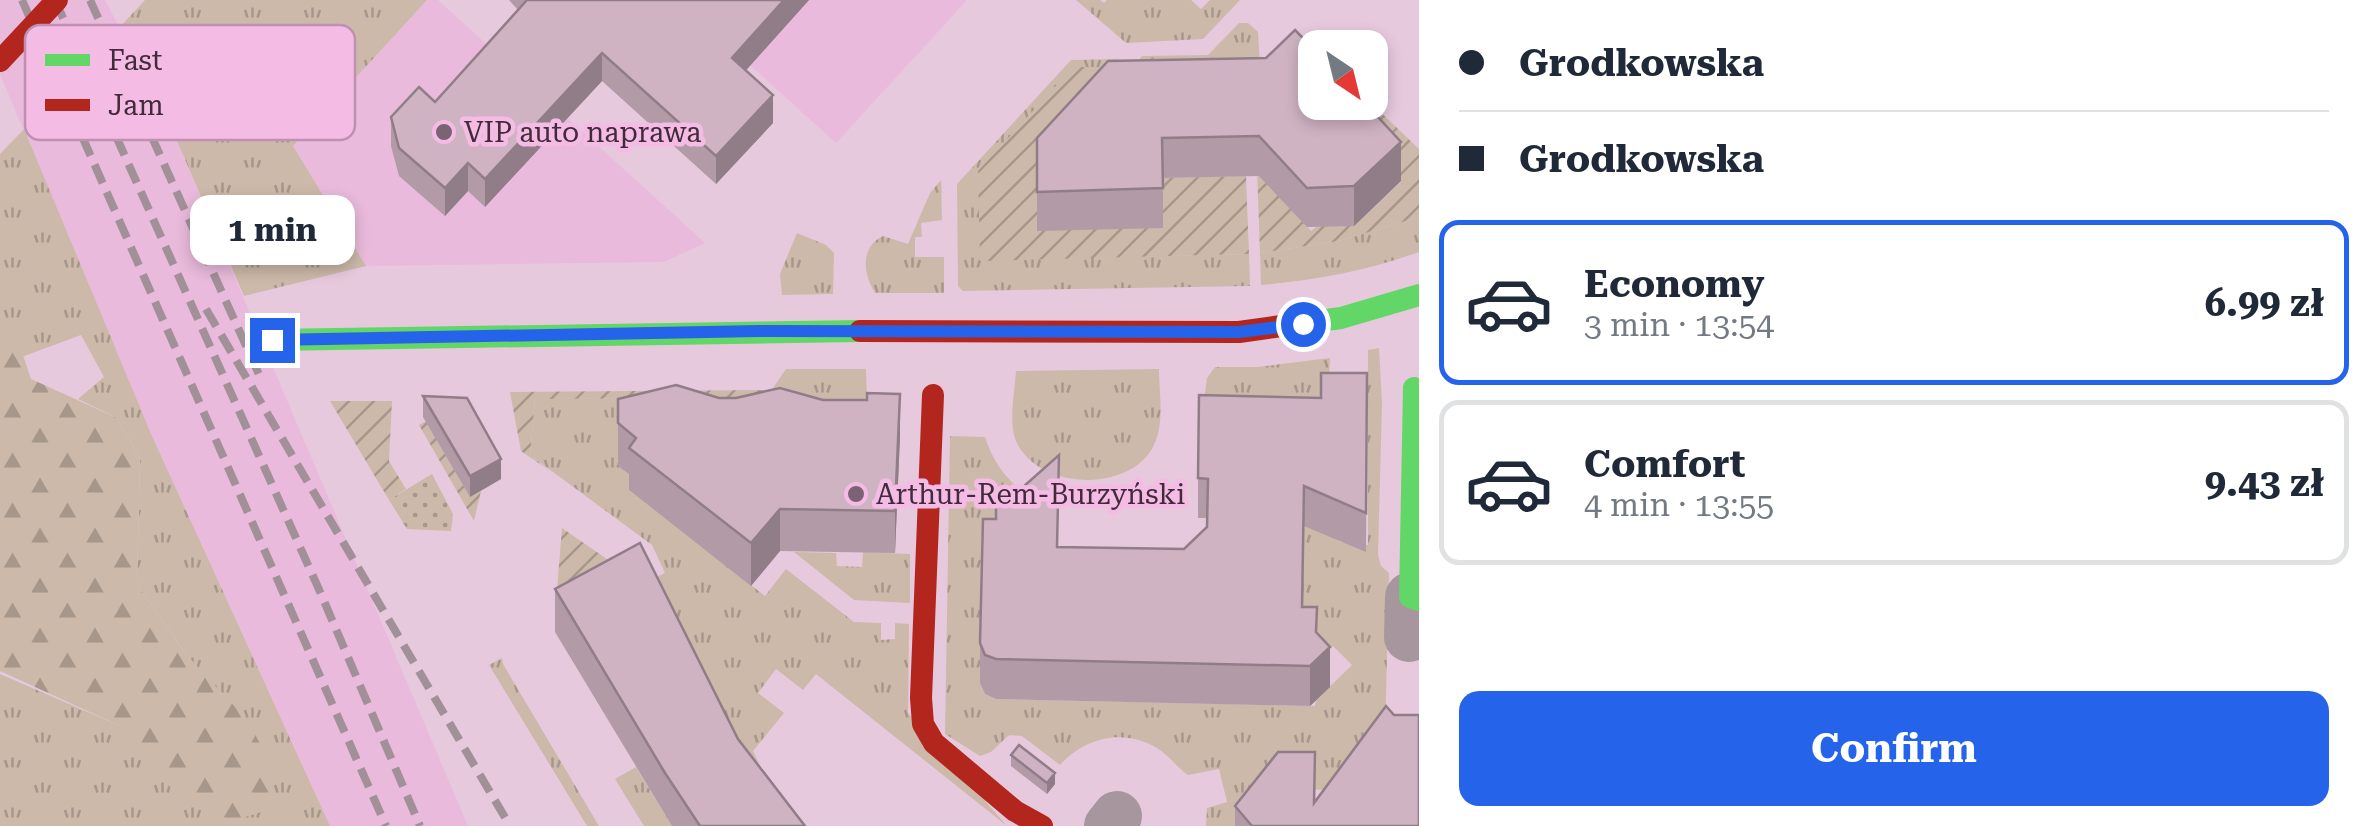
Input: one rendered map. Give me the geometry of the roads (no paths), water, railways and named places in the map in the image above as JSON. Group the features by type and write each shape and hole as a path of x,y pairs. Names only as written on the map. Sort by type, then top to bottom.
{"street":[{"path":"34,25 57,0"},
{"path":"0,61 25,34"},
{"path":"272,340 817,330 1239,332 1341,318 1419,294"},
{"path":"1413,611 1414,388"},
{"path":"933,395 921,698 924,727 938,747 982,782 991,794 1026,820 1042,826"}],"railway":[{"path":"22,0 33,25"},
{"path":"55,0 66,25"},
{"path":"90,0 101,25"},
{"path":"84,140 386,826"},
{"path":"118,140 420,826"},
{"path":"153,140 261,379"},
{"path":"206,309 510,826"}],"place":[{"name":"VIP auto naprawa","path":"444,132"},
{"name":"Arthur-Rem-Burzyński","path":"856,494"}]}
